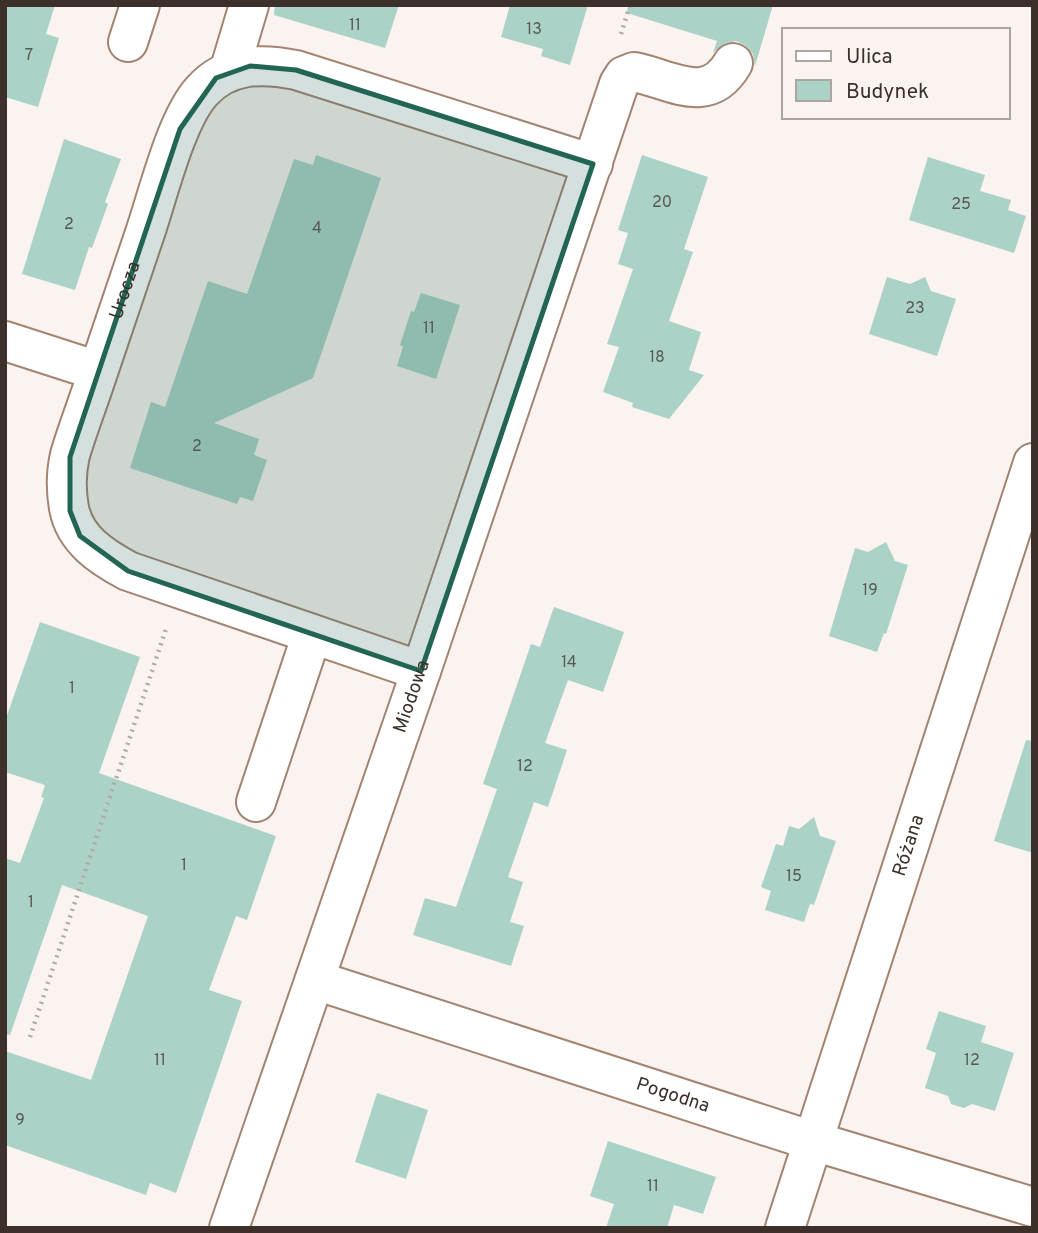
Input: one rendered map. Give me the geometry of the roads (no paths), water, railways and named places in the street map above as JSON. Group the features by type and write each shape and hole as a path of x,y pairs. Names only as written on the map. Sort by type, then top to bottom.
{"street":[{"path":"128,42 140,5"},
{"path":"229,72 249,5"},
{"name":"Miodowa","path":"229,1228 619,84 624,76 634,72 694,88 712,86 725,77 733,62"},
{"name":"Urocza","path":"421,671 128,571 99,555 80,536 69,511 69,457 180,129 201,92 216,78 250,66 274,65 593,164"},
{"path":"5,341 98,371"},
{"name":"Różana","path":"785,1228 1033,463"},
{"path":"256,802 312,634"},
{"name":"Pogodna","path":"315,980 813,1141 1033,1207"}]}
